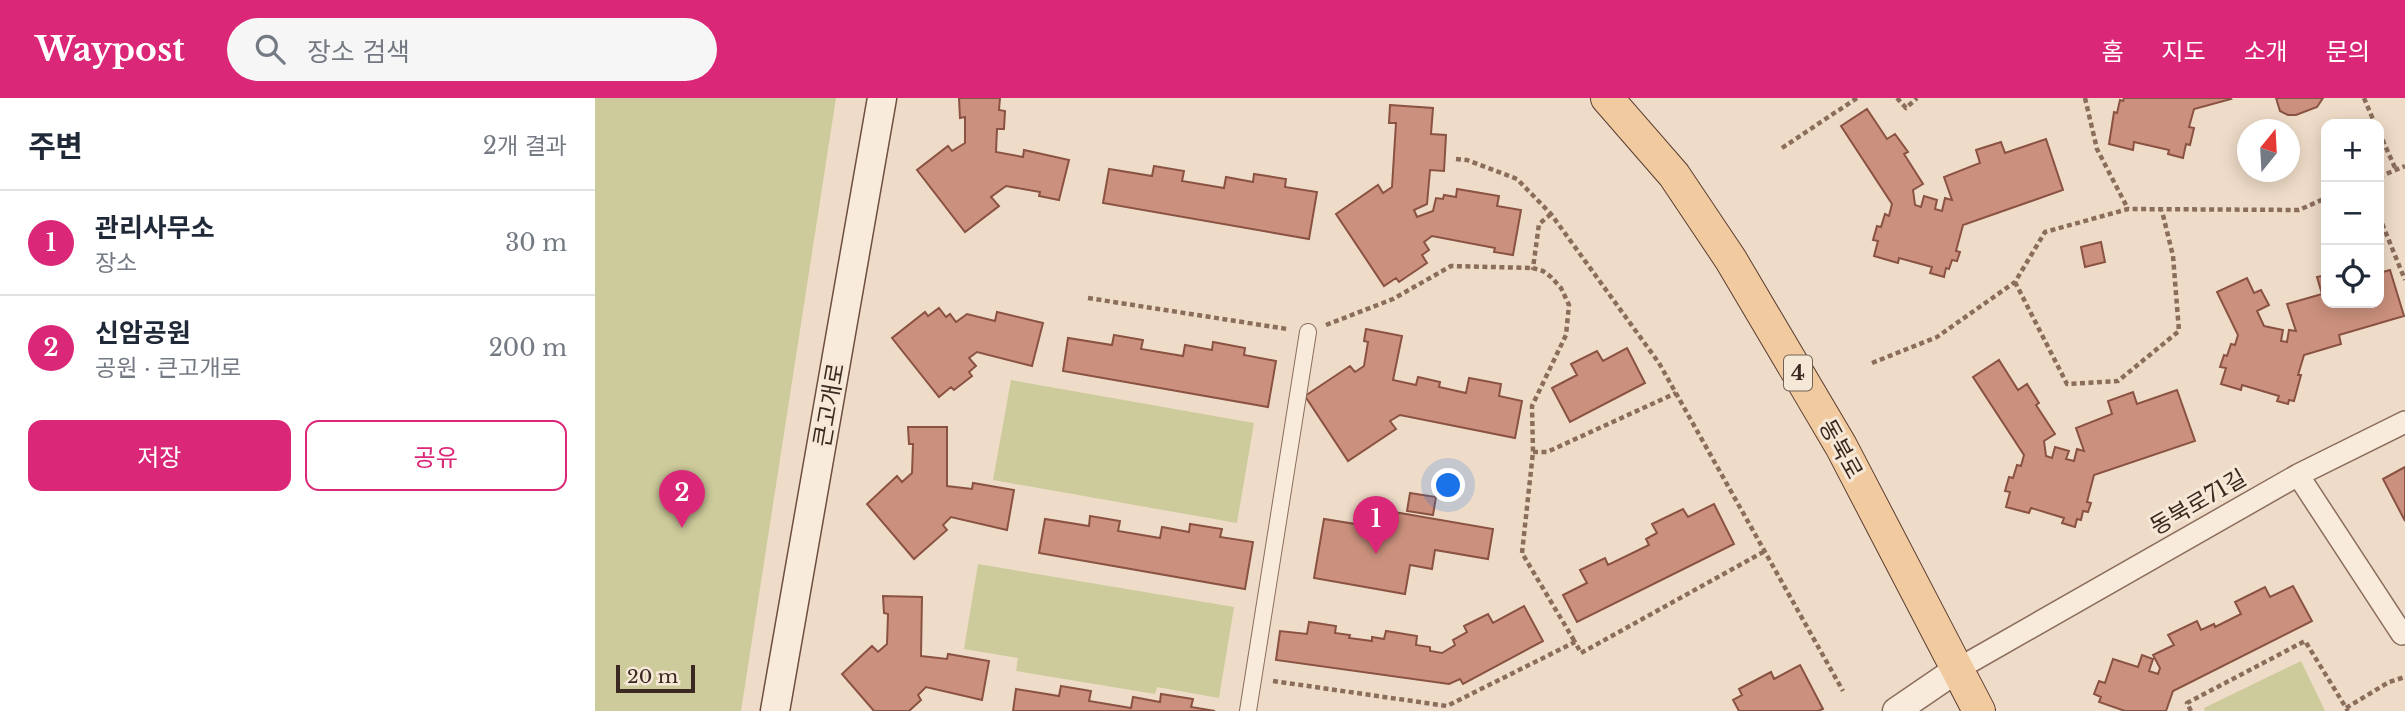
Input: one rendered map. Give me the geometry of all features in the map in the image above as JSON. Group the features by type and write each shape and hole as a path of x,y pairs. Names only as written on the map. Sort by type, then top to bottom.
{"main road":[{"name":"큰고개로","path":"775,711 882,98"},
{"name":"동북로","path":"1607,98 1674,175 1731,260 1841,446 1979,711"}],"street":[{"path":"1248,711 1308,332"},
{"name":"동북로71길","path":"1956,670 2298,475 2405,422"},
{"path":"2298,475 2402,634 2405,633"},
{"path":"1896,711 1956,670"}],"path":[{"path":"1782,148 1857,98"},
{"path":"1898,98 1906,108 1917,98"},
{"path":"2085,98 2097,149 2128,209"},
{"path":"2364,98 2373,119"},
{"path":"2384,143 2396,170"},
{"path":"1456,159 1467,160 1517,179 1551,214 1659,363 1843,691"},
{"path":"2384,175 2405,166"},
{"path":"1872,363 1937,337 2015,282 2045,232 2128,209 2299,210 2321,200"},
{"path":"2015,282 2067,384 2118,381 2179,331 2173,256 2161,211"},
{"path":"1533,268 1539,224 1551,214"},
{"path":"2384,228 2405,280"},
{"path":"1088,298 1308,332 1393,299 1451,266 1533,268 1543,271 1561,288 1569,305 1566,335 1532,406 1533,452 1522,553 1581,653 1765,551"},
{"path":"1533,452 1547,452 1676,393"},
{"path":"2191,711 2187,704 2305,641 2347,709 2389,682 2405,677"},
{"path":"1253,678 1447,706 1575,642"}],"shaded area":[{"path":"595,98 836,98 741,711 595,711"},
{"path":"1011,380 1254,423 1237,523 993,480"},
{"path":"978,564 1234,607 1219,698 1157,687 1155,694 1016,671 1018,658 964,649"},
{"path":"2301,661 2325,711 2205,711 2204,708"}],"building":[{"path":"959,98 1000,98 999,110 1005,111 1004,129 997,129 996,152 1023,157 1024,150 1069,160 1059,200 1039,196 1040,192 1006,186 991,197 999,206 965,232 917,170 948,146 952,151 965,143 965,117 960,118"},
{"path":"2124,98 2231,99 2194,109 2189,127 2194,128 2183,158 2168,154 2169,150 2134,142 2133,150 2109,144 2114,112 2117,113 2120,100 2123,101"},
{"path":"2276,98 2323,98 2317,107 2296,115 2288,115 2280,111"},
{"path":"1390,105 1433,108 1431,134 1446,135 1444,171 1430,170 1427,204 1414,210 1417,217 1433,211 1436,198 1443,199 1444,195 1456,197 1457,189 1499,196 1497,206 1521,210 1513,255 1494,252 1495,248 1432,236 1424,242 1429,250 1422,255 1427,263 1399,282 1396,278 1384,286 1336,214 1378,185 1383,193 1392,187 1396,123 1389,123"},
{"path":"1867,109 1887,139 1895,134 1908,152 1904,154 1923,184 1913,190 1915,205 1921,207 1924,196 1937,200 1935,209 1942,211 1945,198 1952,200 1944,177 1980,163 1976,150 2001,142 2005,153 2046,139 2063,190 1963,225 1956,251 1960,252 1957,261 1952,260 1944,277 1930,273 1932,267 1899,258 1898,263 1874,256 1878,241 1873,240 1877,226 1881,227 1885,214 1889,216 1892,204 1841,126"},
{"path":"1154,166 1184,171 1182,181 1224,188 1226,177 1253,182 1254,174 1286,179 1285,187 1317,192 1309,239 1103,203 1109,169 1152,176"},
{"path":"2101,242 2105,262 2085,267 2081,247"},
{"path":"2390,270 2404,316 2339,335 2341,344 2304,355 2294,401 2289,400 2288,404 2277,401 2279,396 2242,385 2241,390 2221,384 2226,368 2220,367 2224,355 2227,356 2231,344 2235,345 2238,335 2217,292 2247,278 2254,293 2261,290 2269,305 2257,311 2264,326 2283,330 2281,341 2287,342 2289,330 2296,331 2287,304 2321,294 2321,308 2384,308 2384,272"},
{"path":"939,308 946,317 950,314 956,322 967,314 995,321 997,312 1043,323 1032,366 977,352 969,358 976,366 969,372 972,376 954,390 951,387 939,397 892,338 925,312 928,316"},
{"path":"1366,329 1402,336 1393,380 1416,385 1418,377 1440,382 1439,387 1466,393 1469,378 1501,384 1499,396 1522,401 1515,438 1400,415 1390,421 1396,429 1348,461 1305,396 1350,366 1355,372 1364,366 1368,342 1364,341"},
{"path":"1114,335 1143,340 1141,349 1183,356 1185,345 1212,350 1213,342 1245,348 1244,355 1276,361 1268,407 1063,371 1068,338 1112,345"},
{"path":"1627,348 1645,383 1570,422 1552,388 1577,375 1571,364 1597,351 1603,361"},
{"path":"1999,360 2018,390 2027,384 2039,403 2036,405 2055,434 2044,441 2046,456 2052,458 2055,447 2069,451 2066,459 2074,461 2077,449 2084,451 2076,428 2112,414 2108,401 2133,392 2137,404 2177,390 2195,441 2094,475 2087,502 2091,503 2088,512 2083,511 2081,520 2077,519 2075,527 2062,523 2064,518 2031,508 2029,513 2006,507 2010,492 2005,491 2009,477 2013,478 2024,455 1973,377"},
{"path":"908,427 947,427 947,486 972,489 973,483 1014,490 1007,530 951,517 943,525 947,530 914,559 867,504 897,476 902,482 912,473 913,444 909,444"},
{"path":"2405,467 2405,521 2383,479"},
{"path":"1410,493 1436,497 1433,515 1407,511"},
{"path":"1714,504 1734,544 1577,622 1563,595 1587,583 1580,570 1605,558 1608,565 1649,545 1646,539 1657,533 1652,524 1683,509 1688,517"},
{"path":"1371,508 1493,529 1488,559 1435,550 1432,569 1410,565 1405,594 1314,578 1324,519 1368,526"},
{"path":"1090,516 1120,521 1118,531 1160,538 1162,527 1189,532 1190,524 1222,529 1220,537 1253,542 1245,589 1039,553 1045,519 1089,526"},
{"path":"2293,586 2312,621 2173,691 2166,711 2125,711 2099,702 2101,697 2094,694 2099,681 2105,683 2113,659 2138,667 2142,655 2153,659 2149,671 2158,674 2160,668 2153,655 2174,645 2168,635 2197,621 2201,630 2214,624 2215,627 2241,614 2235,602 2265,587 2270,597"},
{"path":"883,596 922,597 921,656 947,659 948,654 989,661 982,700 926,687 918,695 921,700 909,711 874,711 842,674 872,646 878,652 887,644 888,614 884,613"},
{"path":"1524,606 1543,641 1463,684 1460,679 1449,684 1276,660 1280,631 1307,634 1309,622 1336,626 1335,633 1372,641 1372,637 1384,639 1386,631 1417,636 1416,645 1430,647 1430,651 1442,653 1455,645 1453,640 1467,632 1464,626 1488,614 1493,623"},
{"path":"1800,665 1823,709 1739,711 1733,700 1742,695 1739,689 1771,672 1774,679"},
{"path":"1061,686 1091,691 1089,701 1131,708 1133,697 1160,702 1161,694 1193,699 1191,707 1215,711 1013,711 1016,689 1059,696"}],"place":[{"name":"신암공원","path":"682,528"},
{"name":"관리사무소","path":"1376,554"}]}
